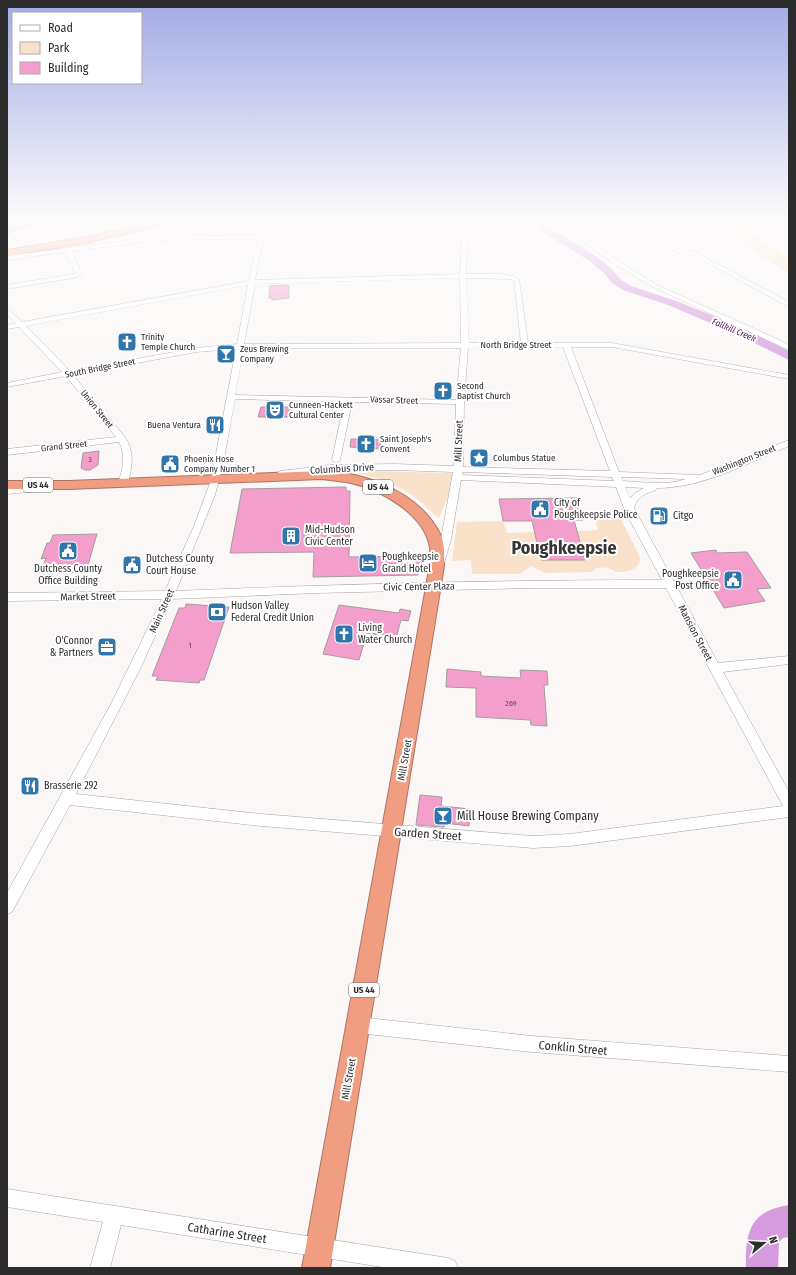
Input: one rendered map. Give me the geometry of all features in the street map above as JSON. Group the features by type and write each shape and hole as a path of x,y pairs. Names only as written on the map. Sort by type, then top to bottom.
{"highway":[{"name":"Columbus Drive","path":"7,485 69,485 267,476"},
{"name":"US 44","path":"267,476 321,476 344,478 367,483 393,495 415,511 431,530 437,548 435,580"},
{"name":"Mill Street","path":"318,1258 435,580"}],"street":[{"path":"7,288 39,282"},
{"name":"Mill Street","path":"435,580 446,539 457,473 460,402 465,345 463,282"},
{"path":"517,282 525,345"},
{"path":"650,282 678,297 748,327 789,348"},
{"path":"748,282 789,305"},
{"path":"7,327 252,283"},
{"name":"Main Street","path":"7,906 121,698 201,523 215,478 252,283"},
{"name":"Union Street","path":"7,311 68,374 122,439 127,449 129,458 123,483"},
{"name":"Mansion Street","path":"566,345 629,508 789,805"},
{"name":"North Bridge Street","path":"240,346 612,345 626,346 789,377"},
{"name":"South Bridge Street","path":"7,385 197,349 240,346"},
{"name":"Vassar Street","path":"231,396 460,402"},
{"path":"336,460 349,399"},
{"name":"Grand Street","path":"7,452 122,439"},
{"name":"Washington Street","path":"617,480 674,484 684,483 723,470 789,443"},
{"name":"Columbus Drive","path":"267,476 321,469 402,467 457,473 617,480"},
{"name":"Washington Street","path":"617,480 699,477"},
{"path":"629,508 632,500 641,493 651,489 674,484"},
{"name":"Columbus Drive","path":"7,491 69,485"},
{"name":"Civic Center Plaza","path":"169,594 317,588 435,580 535,584 669,584"},
{"name":"Market Street","path":"7,598 143,596 169,594"},
{"path":"714,668 789,660"},
{"name":"Garden Street","path":"66,799 392,832 533,842 570,840 789,810"},
{"name":"Conklin Street","path":"358,1025 540,1045 789,1064"},
{"name":"Catharine Street","path":"7,1198 114,1215 318,1258 448,1268"},
{"path":"100,1268 114,1215"}],"green space":[{"path":"335,470 453,474 451,490 439,518 421,502 391,484 358,473"},
{"path":"621,519 640,557 638,565 629,571 616,572 609,568 596,568 592,572 545,573 531,566 520,574 472,574 471,560 452,561 457,522 503,521 507,533 535,532 541,560 585,560 577,531 598,530 595,520"}],"building":[{"path":"270,286 289,286 289,298 272,300 272,298 269,298"},
{"name":"Second Baptist Church","path":"436,384 451,384 451,398 436,397"},
{"name":"Cunneen-Hackett Cultural Center","path":"261,407 290,407 288,417 258,417"},
{"name":"Saint Joseph's Convent","path":"351,439 381,440 380,449 350,447"},
{"path":"99,451 98,465 90,470 81,468 83,453"},
{"name":"Mid-Hudson Civic Center","path":"346,487 346,491 350,491 349,557 422,556 423,566 421,567 421,571 418,571 418,575 313,577 314,552 230,553 242,489"},
{"path":"577,498 583,520 574,520 585,560 541,560 532,521 503,521 499,499"},
{"name":"Dutchess County Office Building","path":"97,534 86,572 40,574 46,558 41,559 47,543 50,543 53,535"},
{"name":"Poughkeepsie Post Office","path":"716,550 717,553 747,552 771,588 757,589 765,601 724,608 712,588 706,589 696,572 702,571 691,553"},
{"path":"186,604 229,607 204,680 200,680 199,683 156,680 158,676 152,676 179,608 185,608"},
{"name":"Living Water Church","path":"339,605 399,613 400,609 411,611 408,621 401,620 396,638 367,633 359,660 323,654"},
{"path":"447,669 481,672 481,676 521,678 520,670 547,671 548,685 544,685 547,726 531,725 530,720 476,717 476,688 446,687"},
{"name":"Mill House Brewing Company","path":"420,795 442,797 441,806 470,809 469,826 445,823 444,827 416,825"}],"waterway":[{"name":"Fallkill Creek","path":"618,282 627,288 672,303 738,330 789,356"},
{"name":"Fallkill Creek","path":"762,1268 762,1243 767,1230 779,1223 789,1221"}],"place":[{"name":"Trinity Temple Church","path":"127,342"},
{"name":"Zeus Brewing Company","path":"226,354"},
{"name":"Second Baptist Church","path":"443,391"},
{"name":"Cunneen-Hackett Cultural Center","path":"275,410"},
{"name":"Buena Ventura","path":"215,425"},
{"name":"Saint Joseph's Convent","path":"366,444"},
{"name":"Columbus Statue","path":"479,458"},
{"name":"Phoenix Hose Company Number 1","path":"170,464"},
{"name":"City of Poughkeepsie Police","path":"540,509"},
{"name":"Citgo","path":"659,516"},
{"name":"Mid-Hudson Civic Center","path":"291,536"},
{"name":"Dutchess County Office Building","path":"68,551"},
{"name":"Poughkeepsie Grand Hotel","path":"368,563"},
{"name":"Dutchess County Court House","path":"132,565"},
{"name":"Poughkeepsie Post Office","path":"733,580"},
{"name":"Hudson Valley Federal Credit Union","path":"217,612"},
{"name":"Living Water Church","path":"344,634"},
{"name":"O'Connor & Partners","path":"107,647"},
{"name":"Brasserie 292","path":"30,786"},
{"name":"Mill House Brewing Company","path":"443,816"}],"district":[{"name":"Poughkeepsie","path":"564,548"}]}
